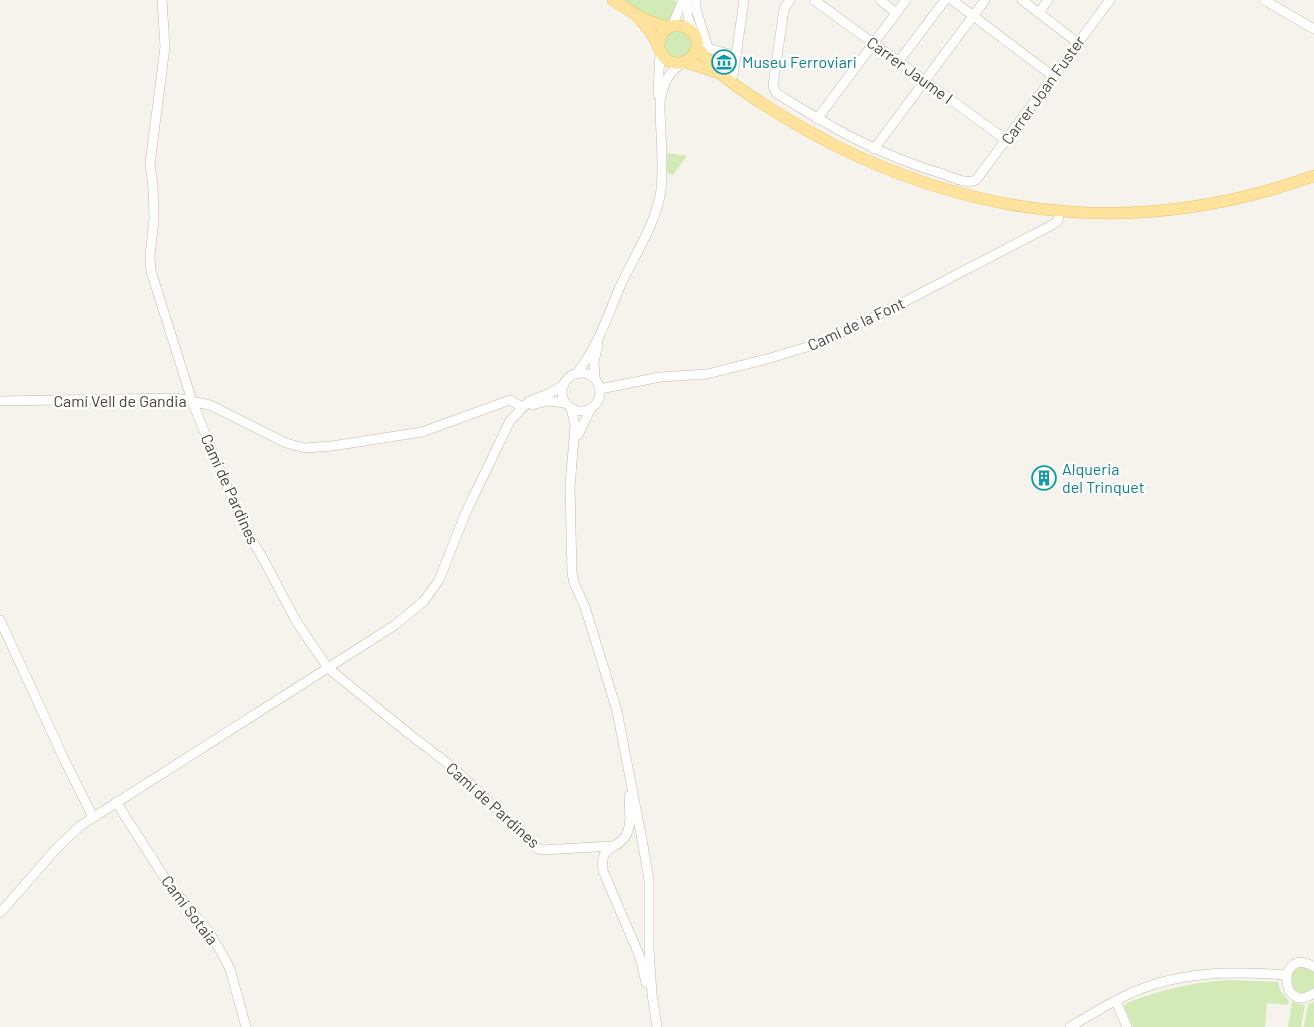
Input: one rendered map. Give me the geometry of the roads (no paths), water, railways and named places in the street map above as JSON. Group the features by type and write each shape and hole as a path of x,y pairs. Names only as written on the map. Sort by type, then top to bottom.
{"main road":[{"path":"613,0 638,16 663,26 687,27 694,34 697,47 721,74"},
{"path":"638,16 654,37 663,57 672,63 685,62 721,74 803,128 885,169 928,185 969,197 1058,216 1152,212 1184,209 1247,197 1314,176"},
{"path":"659,49 661,35 671,26"},
{"path":"685,62 691,58 697,47"}],"street":[{"name":"Camí de Pardines","path":"162,0 165,48 150,164 154,219 150,271 192,401 245,528 296,621 328,668 455,769 537,848 542,850 613,846"},
{"path":"671,26 683,0"},
{"path":"686,0 688,17 694,34"},
{"path":"696,0 696,9 708,48 734,56"},
{"path":"733,75 734,56 744,0"},
{"path":"790,0 784,9 773,85 776,93 817,119 874,149 985,0"},
{"name":"Carrer Jaume I","path":"814,0 1006,140"},
{"path":"880,0 896,13"},
{"path":"817,119 906,0"},
{"path":"899,61 945,0"},
{"path":"952,0 1054,76"},
{"path":"1022,0 1078,43"},
{"path":"1039,12 1048,0"},
{"name":"Carrer Joan Fuster","path":"874,149 919,167 967,182 976,180 1110,0"},
{"path":"1264,0 1314,29"},
{"path":"1281,10 1284,0"},
{"path":"658,1027 652,994 649,949 649,880 632,788 617,711 585,606 573,578 570,509 575,426 569,406 562,396 564,385 582,366 600,334 648,230 659,200 662,175 658,89 659,49"},
{"path":"660,102 663,87 668,76 675,67 685,62"},
{"name":"Camí de la Font","path":"600,389 660,377 707,374 820,343 1006,250 1058,216"},
{"path":"574,450 581,427 591,408 598,401 600,389 595,379 594,362 600,334"},
{"path":"576,374 585,374 595,379"},
{"path":"0,913 70,834 93,816 395,625 419,606 429,596 439,580 466,512 505,430 528,402 564,385"},
{"name":"Camí Vell de Gandia","path":"0,401 176,398 210,405 286,443 305,448 332,446 422,432 510,400 522,407"},
{"path":"522,407 548,401 582,411 591,408"},
{"path":"0,620 64,759 93,816"},
{"path":"632,788 629,795 629,823 627,832 624,839 604,855 602,864 603,871 640,957 646,983 652,994"},
{"name":"Camí Sotaia","path":"116,802 168,883 208,931 220,950 230,969 246,1027"},
{"path":"590,847 602,864"},
{"path":"1314,967 1308,964 1298,964 1293,966 1286,975 1286,984 1293,994 1304,997 1314,993"},
{"path":"1070,1027 1138,990 1190,977 1230,972 1286,975"},
{"path":"1116,1001 1127,1027"}],"place":[{"name":"Museu Ferroviari","path":"724,62"},
{"name":"Alqueria del Trinquet","path":"1044,478"}]}
